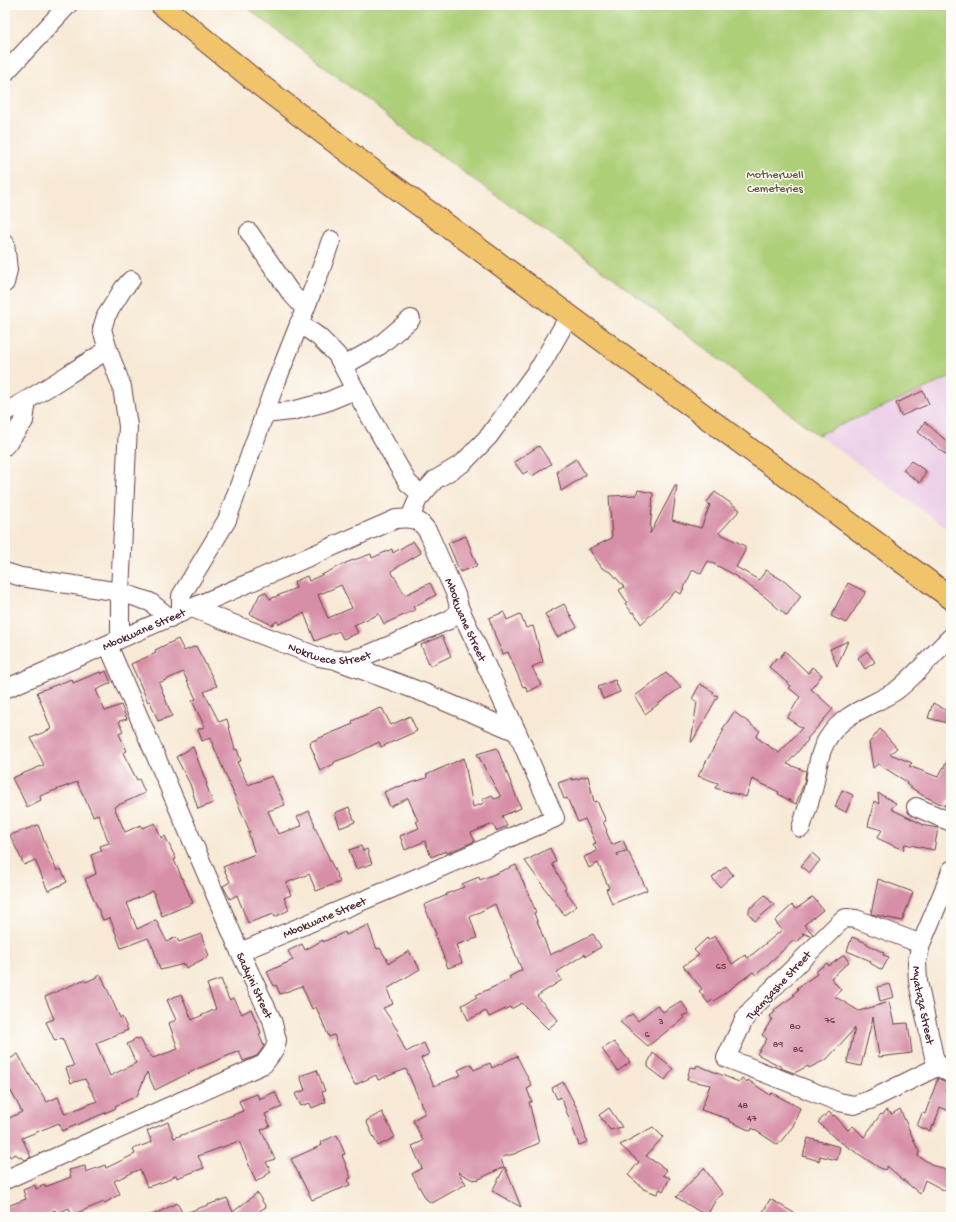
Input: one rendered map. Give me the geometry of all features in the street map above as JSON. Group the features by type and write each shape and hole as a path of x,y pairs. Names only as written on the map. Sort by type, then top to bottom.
{"main road":[{"path":"162,5 266,90 951,598"}],"street":[{"path":"5,72 68,5"},
{"path":"249,232 290,292 302,316 319,337 337,355 408,482 422,495"},
{"path":"181,613 181,596 227,520 272,390 331,240"},
{"path":"5,243 8,270 5,283"},
{"path":"114,642 120,592 128,426 122,387 102,329 106,316 123,289 131,280"},
{"path":"410,518 418,500 435,480 463,463 489,436 540,365 569,316"},
{"path":"343,366 379,346 411,319"},
{"path":"5,412 27,401 108,350"},
{"path":"264,414 292,411 326,402 356,390"},
{"path":"5,446 24,421 27,401"},
{"name":"Mbokwane Street","path":"5,689 396,520 410,518 426,528 456,595 459,607 517,732 554,818 398,886 240,952"},
{"name":"Nokrwece Street","path":"5,572 21,577 120,592 181,613 334,660 350,660 367,655 449,620 458,612 459,607"},
{"path":"801,828 820,756 827,739 834,729 847,717 877,702 898,688 951,637"},
{"name":"Sadyini Street","path":"5,1180 264,1064 275,1048 277,1040 272,1020 240,952 114,642"},
{"path":"334,660 427,694 517,732"},
{"path":"916,807 951,822"},
{"name":"Myataza Street","path":"945,1070 934,1057 918,982 917,962 921,944 949,881"},
{"name":"Tyamzashe Street","path":"921,944 856,919 846,918 842,920 751,1010 744,1020 726,1058 839,1102 854,1105 945,1070"}],"shaded area":[{"path":"951,377 951,531 818,435"}],"green space":[{"name":"Motherwell Cemeteries","path":"244,5 951,5 951,377 818,435 614,279 420,141"}],"building":[{"path":"923,391 929,404 901,416 896,403"},
{"path":"925,422 951,445 950,458 918,432"},
{"path":"539,446 551,464 532,476 528,471 523,474 514,462"},
{"path":"576,459 586,475 561,491 557,471"},
{"path":"911,461 926,471 920,483 903,470"},
{"path":"675,486 677,486 672,520 701,528 710,505 707,502 715,492 740,510 719,533 745,546 745,551 736,567 759,580 766,570 784,581 801,596 787,616 765,597 731,573 708,561 701,574 693,569 681,594 676,591 641,624 634,612 632,613 625,603 627,602 619,590 624,587 612,573 602,568 589,549 612,538 609,496 636,495 638,490 653,493 650,534"},
{"path":"466,536 477,566 460,572 448,543"},
{"path":"413,541 421,553 391,571 405,595 430,583 436,595 413,607 415,610 384,624 379,614 354,625 358,633 343,639 339,631 315,641 304,613 279,624 277,621 272,625 250,614 260,594 265,592 270,599 296,588 294,582 307,576 309,581 348,562 371,554 372,558 392,549 393,553","holes":["341,585 352,608 328,618 318,595"]},
{"path":"848,583 866,592 846,623 831,616"},
{"path":"564,604 577,627 557,637 545,614"},
{"path":"504,612 507,620 520,614 526,628 533,626 543,662 532,667 541,685 528,692 525,686 523,687 508,652 503,654 489,618"},
{"path":"442,636 451,656 430,666 421,645"},
{"path":"178,639 184,651 196,646 217,686 204,692 219,722 227,719 235,750 237,749 241,761 237,762 248,785 272,776 285,805 268,811 278,834 302,826 297,817 309,811 340,882 316,891 309,874 286,883 291,895 284,898 289,910 275,917 274,914 248,923 237,895 230,899 223,886 230,882 223,867 255,854 248,832 250,832 210,738 202,741 198,729 205,727 192,701 196,699 183,672 159,683 172,716 158,721 150,701 148,702 131,664 156,653 155,650"},
{"path":"848,641 837,666 830,649"},
{"path":"785,651 808,673 812,667 822,675 811,689 833,709 787,764 806,771 804,783 796,804 778,794 779,792 752,779 746,797 715,788 718,783 698,776 724,730 722,730 734,712 760,731 756,737 779,753 802,728 787,718 800,697 789,688 791,686 769,667 776,658 778,660"},
{"path":"867,651 875,662 865,669 858,658"},
{"path":"106,671 111,683 96,690 105,711 121,705 127,719 119,721 123,732 119,734 127,751 123,753 137,780 139,779 145,793 114,807 125,832 141,825 143,828 155,823 161,838 165,836 176,859 174,860 193,903 162,916 153,891 127,903 137,929 156,920 167,942 176,937 179,942 201,934 209,956 186,968 184,964 160,970 154,950 148,938 121,948 110,918 103,920 85,879 96,874 91,855 102,851 100,846 109,843 98,814 93,816 77,782 40,796 41,800 27,807 12,778 44,765 31,738 51,729 37,692 72,679 73,683"},
{"path":"666,673 681,687 645,714 635,696"},
{"path":"615,680 620,692 603,699 598,687"},
{"path":"700,684 714,692 712,694 718,696 691,742 697,702 692,699"},
{"path":"933,703 951,713 951,724 928,718"},
{"path":"382,708 391,725 410,716 417,731 381,747 379,742 353,755 334,762 334,764 320,771 310,742 353,724 352,721"},
{"path":"880,729 897,748 890,754 912,763 909,766 938,777 951,754 951,796 945,806 922,795 906,784 907,782 878,764 873,768 869,743"},
{"path":"193,747 213,803 198,809 190,784 176,757"},
{"path":"497,748 521,808 502,816 507,826 496,831 493,824 471,833 475,841 447,853 446,851 431,857 425,841 405,850 400,836 419,828 416,821 418,821 408,798 390,807 384,792 398,786 427,778 426,775 464,758 473,807 484,803 483,799 492,795 494,799 501,797 477,754"},
{"path":"588,776 594,802 597,801 606,821 603,822 612,845 623,840 627,850 617,854 618,856 628,851 647,890 612,904 606,889 609,888 598,863 589,868 584,857 597,851 593,844 596,843 585,819 578,822 567,798 564,799 558,783 572,778 572,780"},
{"path":"842,790 853,795 846,812 835,807"},
{"path":"878,793 896,803 891,809 926,826 938,828 934,850 905,844 903,850 877,838 882,830 868,826 874,801 879,804"},
{"path":"349,807 355,822 340,828 335,813"},
{"path":"38,825 57,871 61,869 67,882 48,891 35,860 24,865 10,835"},
{"path":"361,846 363,851 367,849 372,864 356,869 349,850"},
{"path":"550,848 556,862 552,864 566,888 564,889 577,906 564,915 525,861"},
{"path":"812,853 820,860 810,873 801,866"},
{"path":"516,865 536,912 534,913 550,955 593,934 601,947 586,956 585,954 557,972 562,980 537,996 558,1020 548,1029 522,1003 511,1009 510,1007 489,1017 486,1011 468,1020 462,1005 477,997 476,995 511,979 509,977 522,970 495,904 470,917 477,938 456,945 462,963 448,968 424,905 464,887 462,884 479,877 480,880"},
{"path":"726,866 733,875 720,887 712,878"},
{"path":"878,879 913,892 902,921 871,914"},
{"path":"765,895 774,905 755,921 749,914 749,909"},
{"path":"813,897 823,910 804,925 813,934 811,936 802,933 804,935 796,943 794,940 756,975 753,972 714,1001 713,1000 708,1003 699,991 702,989 683,966 699,955 694,950 707,938 708,940 715,936 732,964 745,955 748,958 782,930 775,921 792,905 796,909"},
{"path":"368,925 377,949 380,948 389,963 409,951 420,969 387,989 393,1004 383,1008 398,1031 397,1032 406,1052 424,1043 429,1054 421,1058 434,1086 461,1075 458,1070 471,1064 474,1070 490,1063 492,1068 517,1056 532,1086 527,1089 532,1102 529,1102 539,1143 514,1154 502,1157 501,1160 504,1167 477,1180 473,1180 458,1172 466,1184 432,1203 426,1199 412,1174 422,1168 412,1146 423,1141 413,1120 425,1113 406,1069 378,1080 376,1075 355,1085 334,1035 329,1037 316,1007 312,1009 302,986 280,994 267,972 293,960 288,951 302,944 305,950 323,940 323,942 345,932 346,935"},
{"path":"852,937 867,943 884,953 883,955 889,957 882,970 870,963 871,961 847,951"},
{"path":"844,955 849,962 831,978 841,990 834,996 859,1011 889,1002 894,1024 908,1023 912,1053 879,1057 873,1017 861,1066 847,1063 855,1028 827,1059 809,1068 808,1066 794,1073 781,1068 782,1067 757,1054 767,1039 762,1035 772,1019 770,1016 775,1012 774,1010 795,995 793,994 798,990 797,988 817,974 815,972 827,963 829,966"},
{"path":"101,975 120,1018 122,1017 128,1030 96,1043 110,1076 136,1063 127,1044 136,1038 140,1038 146,1050 153,1058 178,1049 169,1023 176,1020 167,1000 181,994 192,1020 216,1009 207,984 221,979 229,1000 234,998 242,1014 251,1009 261,1033 259,1034 264,1046 257,1056 243,1061 239,1051 197,1069 155,1090 147,1072 137,1096 115,1106 116,1108 62,1131 59,1123 22,1138 31,1157 25,1160 15,1154 10,1157 5,1146 5,1120 22,1112 11,1091 5,1093 5,1062 18,1054 47,1102 58,1097 65,1114 97,1101 85,1079 71,1083 66,1068 74,1066 62,1038 55,1041 46,1022 54,1019 45,997 83,980 86,982"},
{"path":"890,984 894,997 880,1001 877,987"},
{"path":"681,1001 689,1013 682,1016 684,1018 648,1046 620,1022 632,1014 638,1021 657,1005 663,1012"},
{"path":"614,1042 630,1062 618,1071 602,1049"},
{"path":"653,1053 673,1069 665,1080 648,1067 648,1063"},
{"path":"697,1065 739,1082 742,1078 747,1082 748,1080 770,1095 772,1093 800,1108 793,1126 778,1145 752,1128 751,1131 729,1121 729,1119 701,1110 710,1085 687,1080 690,1067 696,1068"},
{"path":"317,1070 325,1091 322,1092 326,1102 312,1108 310,1103 301,1106 295,1094 305,1090 300,1076"},
{"path":"938,1078 947,1084 945,1091 951,1094 951,1112 940,1107 934,1126 932,1125 930,1131 917,1126 922,1113 925,1114"},
{"path":"563,1082 578,1110 587,1142 579,1145 561,1097 557,1099 552,1088"},
{"path":"275,1092 282,1107 265,1114 270,1126 261,1130 275,1159 266,1162 271,1172 256,1182 239,1141 198,1156 204,1168 177,1178 176,1175 166,1181 147,1187 140,1169 114,1181 120,1194 105,1203 104,1202 72,1215 69,1208 56,1214 55,1210 40,1217 5,1217 5,1207 26,1199 23,1190 35,1185 36,1189 44,1185 45,1187 71,1177 69,1170 85,1166 86,1172 105,1165 106,1168 135,1154 133,1149 152,1142 147,1131 168,1122 174,1138 243,1111 239,1101 257,1094 259,1099"},
{"path":"609,1108 622,1127 610,1130 599,1115"},
{"path":"900,1109 919,1152 918,1156 936,1167 937,1166 951,1173 951,1194 925,1180 920,1194 887,1166 885,1170 878,1167 836,1139 818,1122 829,1112 833,1116 834,1115 848,1130 853,1126 864,1137 881,1114 883,1115 886,1110 892,1114"},
{"path":"382,1112 395,1137 378,1146 366,1121"},
{"path":"653,1127 663,1137 646,1156 667,1170 663,1175 670,1178 663,1191 660,1189 657,1194 643,1189 628,1175 639,1162 620,1145"},
{"path":"337,1135 345,1154 342,1155 351,1178 348,1179 350,1185 312,1200 291,1159 322,1145 321,1142"},
{"path":"808,1138 840,1147 837,1160 820,1156 819,1161 803,1156"},
{"path":"505,1167 521,1207 492,1191"},
{"path":"704,1168 723,1194 716,1199 708,1214 700,1212 676,1197"},
{"path":"257,1193 266,1207 249,1217 149,1217 177,1203 183,1214 227,1198 233,1212"},
{"path":"770,1199 801,1217 772,1217 763,1212"}]}
